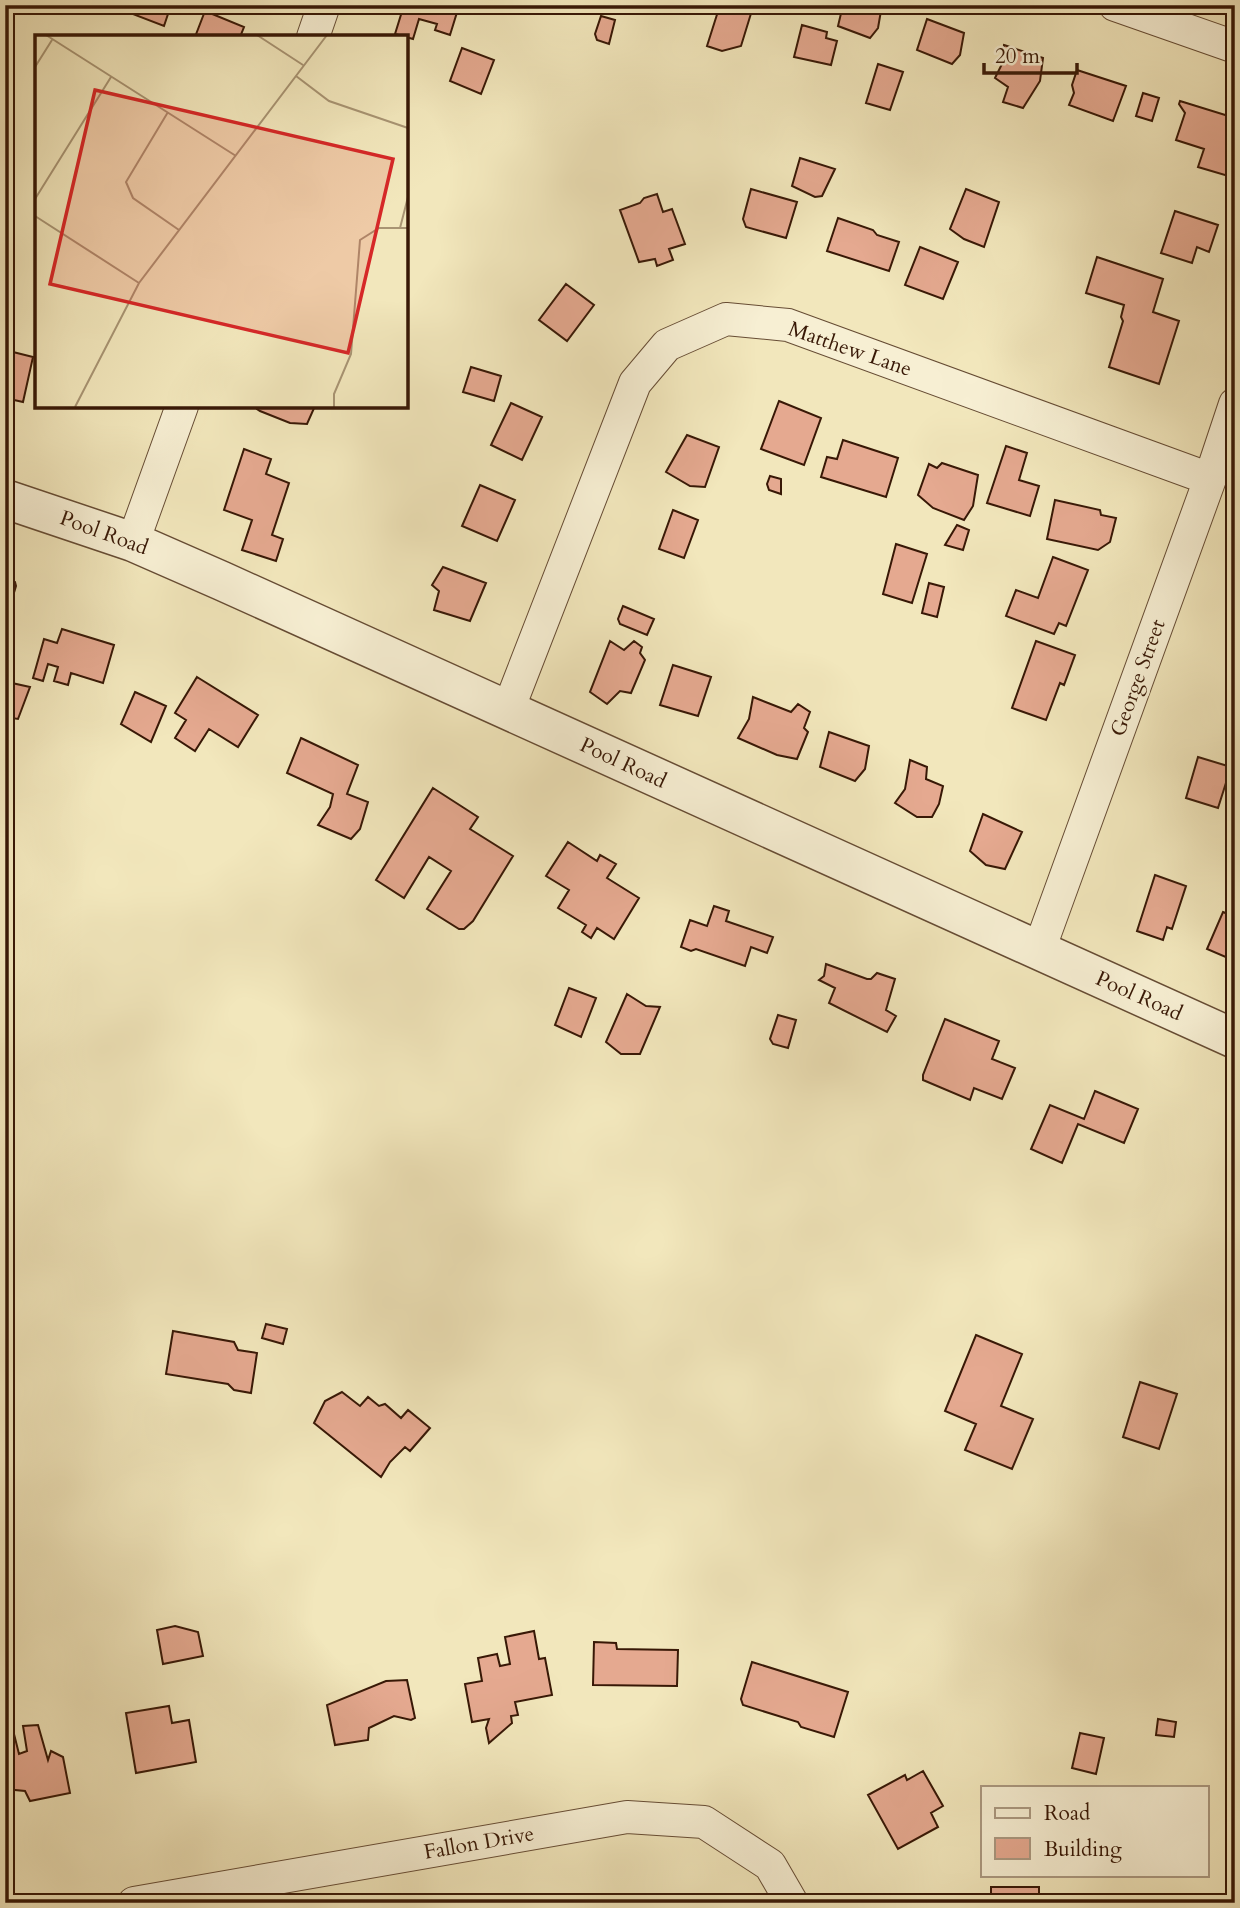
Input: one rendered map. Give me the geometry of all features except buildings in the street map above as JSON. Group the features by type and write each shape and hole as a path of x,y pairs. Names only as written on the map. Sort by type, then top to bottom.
{"street":[{"path":"314,35 324,5"},
{"path":"1115,5 1235,47"},
{"name":"Matthew Lane","path":"508,710 635,383 667,345 726,319 788,325 1210,479"},
{"name":"George Street","path":"1039,950 1235,404"},
{"path":"133,542 181,408"},
{"name":"Pool Road","path":"5,499 133,542 1235,1039"},
{"name":"Fallon Drive","path":"134,1903 627,1817 705,1822 770,1865 792,1903"}]}
